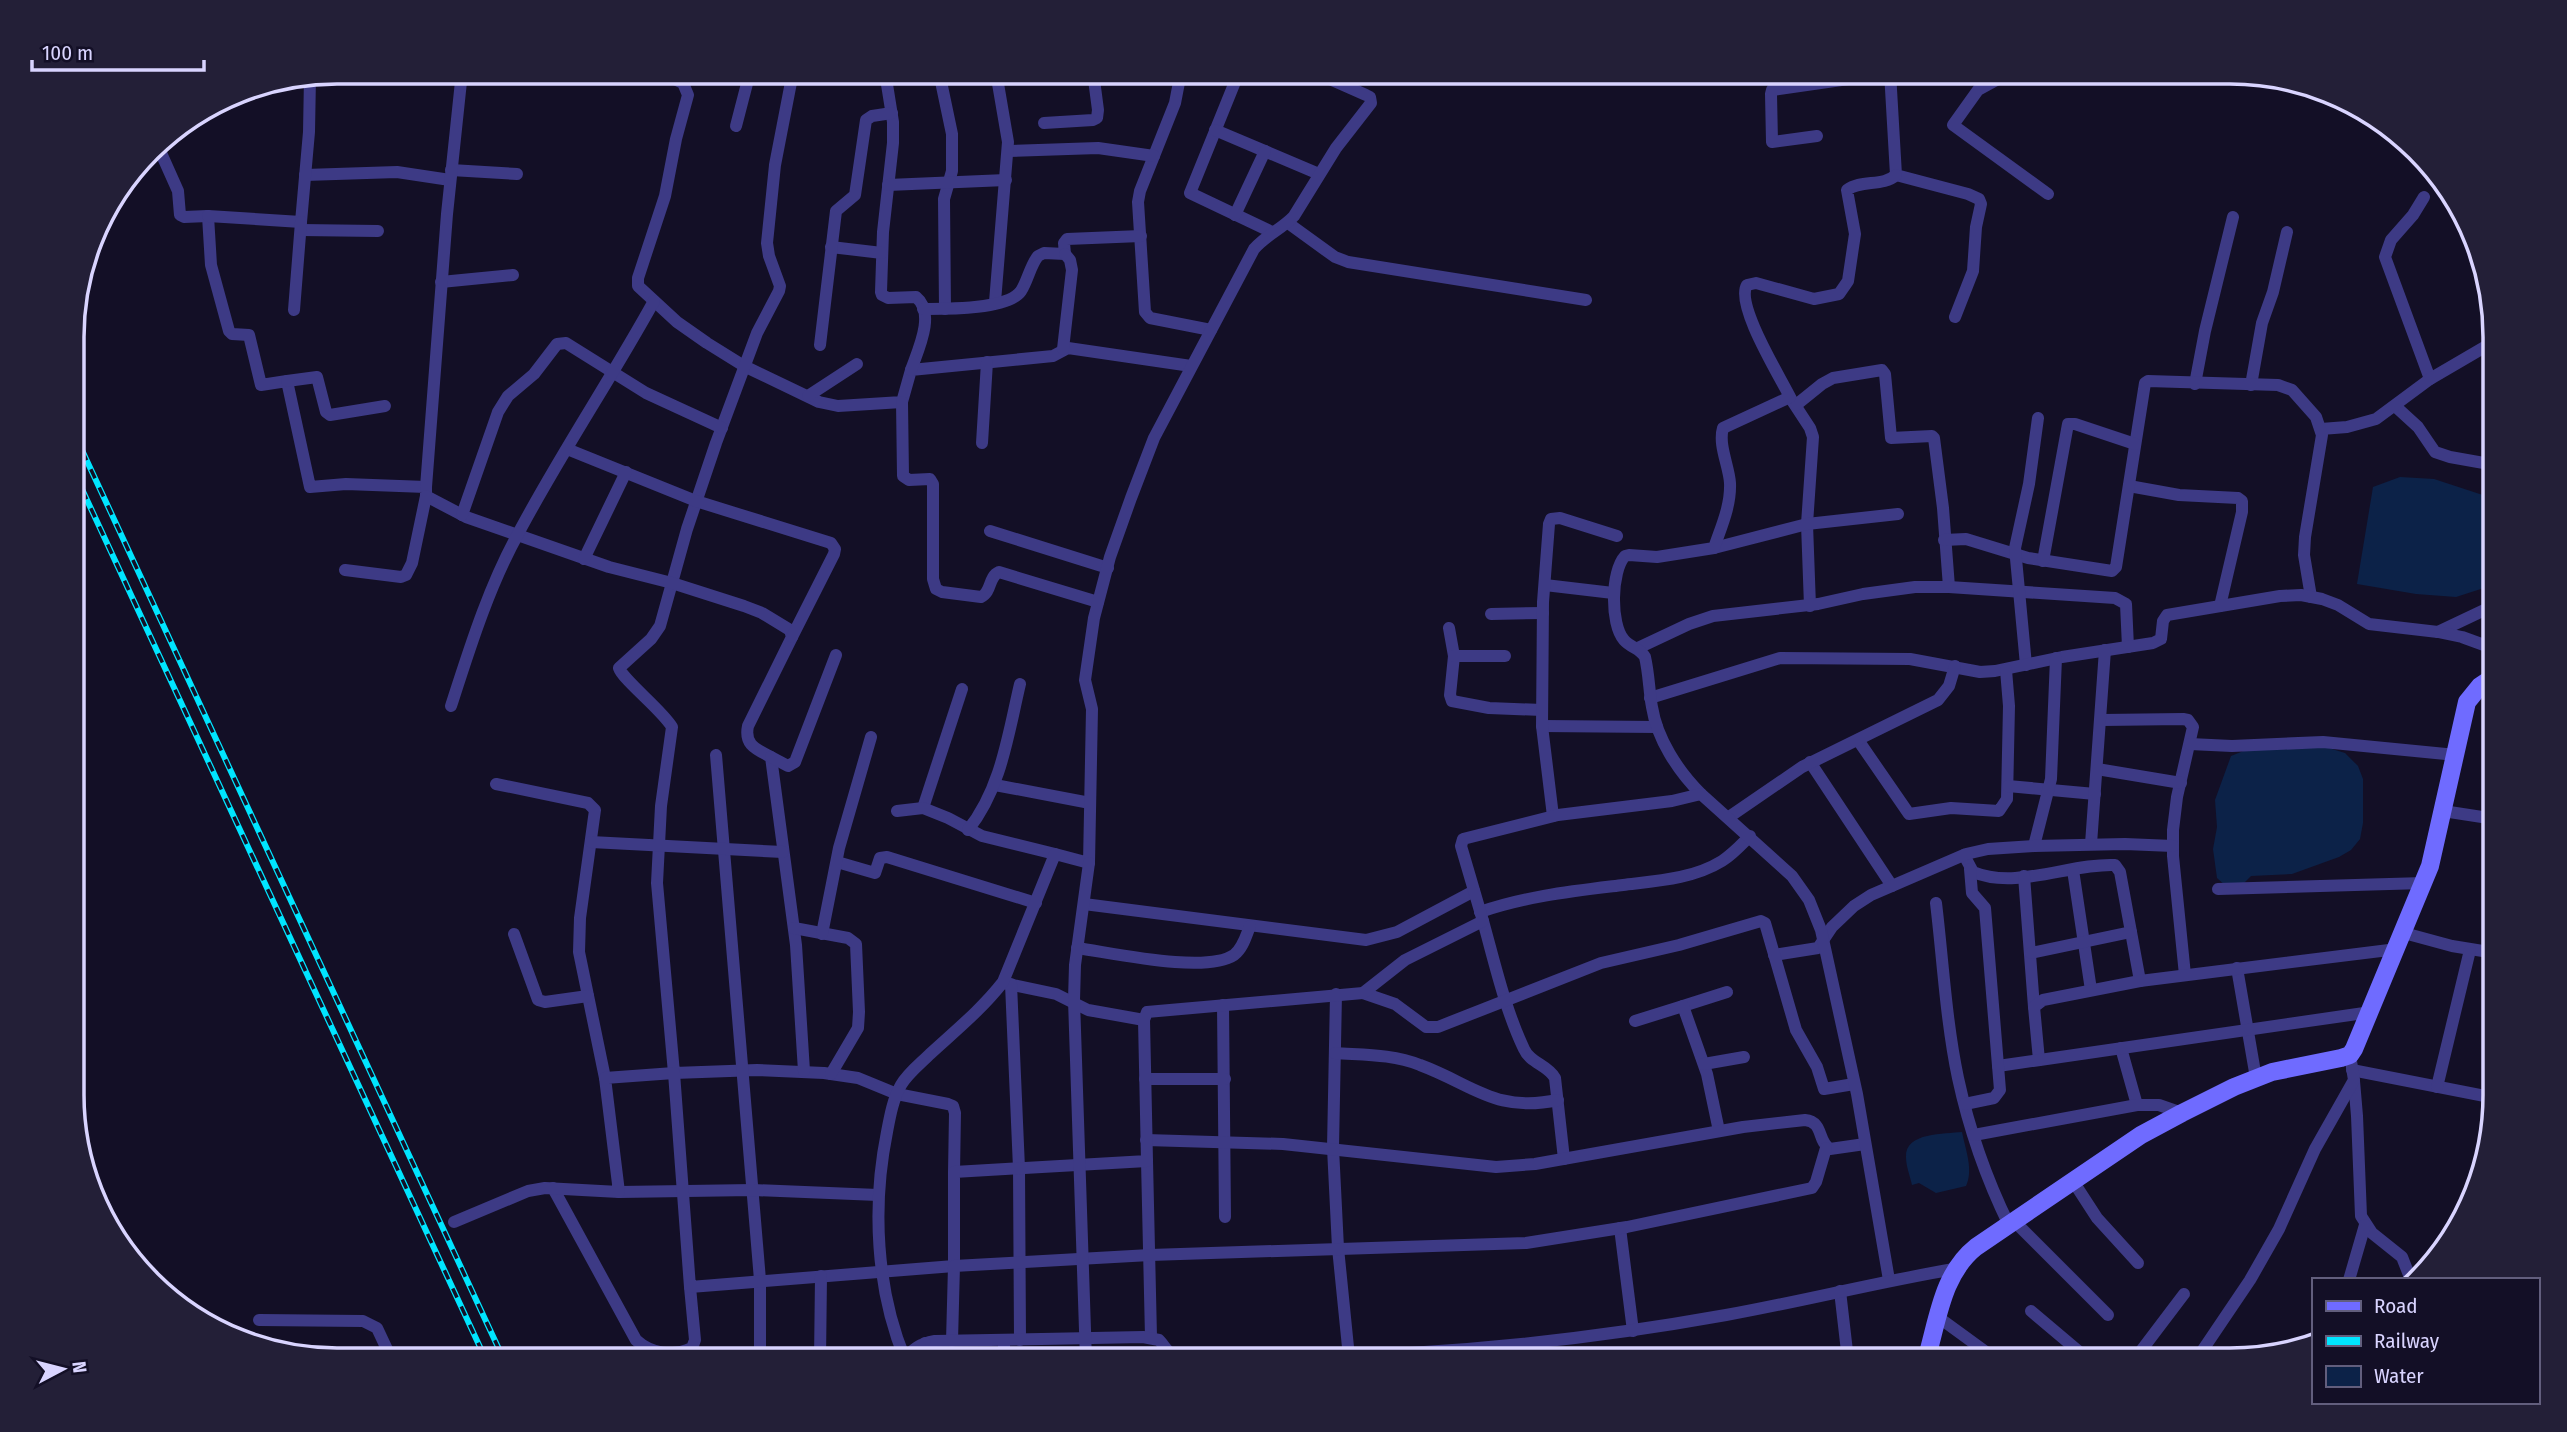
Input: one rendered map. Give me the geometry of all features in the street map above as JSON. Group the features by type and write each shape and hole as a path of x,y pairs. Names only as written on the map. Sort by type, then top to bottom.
{"street":[{"path":"345,570 401,577 406,575 412,562 426,492 441,282 461,84"},
{"path":"683,84 688,95 665,196 638,278 638,286 677,322 744,366 808,397 828,405 902,402"},
{"path":"736,126 747,84"},
{"path":"692,1348 695,1340 657,883 657,847 672,727 619,668 656,634 696,501 744,366 757,333 779,291 780,286 768,256 766,243 775,165 791,84"},
{"path":"887,84 893,143 882,253 882,296 916,297 923,309 924,329 902,402 903,476 909,480 930,479 933,484 933,579 936,589 981,597 988,591 996,573 1004,572 1098,602"},
{"path":"942,84 952,134 952,171 944,199 944,309"},
{"path":"995,302 1007,151 1006,120 998,84"},
{"path":"1044,123 1097,118 1095,84"},
{"path":"1179,84 1175,103 1140,191 1140,236 1146,315 1211,330"},
{"path":"1234,84 1190,193 1272,232"},
{"path":"1085,1348 1074,1002 1077,948 1089,863 1092,709 1085,668 1098,602 1154,438 1254,249 1272,232 1288,223 1336,148 1371,100 1341,84"},
{"path":"1811,84 1772,90 1772,142 1816,136"},
{"path":"1810,606 1807,524 1813,437 1749,316 1744,301 1744,288 1756,284 1814,299 1839,294 1845,288 1855,234 1847,190 1853,186 1892,180 1896,175 1891,84"},
{"path":"1989,84 1978,90 1954,125 2048,194"},
{"path":"294,310 310,86"},
{"path":"820,345 836,211 855,195 866,120 872,116 892,113"},
{"path":"1215,130 1319,174"},
{"path":"1007,151 1098,148 1154,156"},
{"path":"1235,215 1265,151"},
{"path":"162,155 178,191 180,215 184,218 208,216 378,231"},
{"path":"305,175 397,172 517,174"},
{"path":"1896,175 1968,194 1979,200 1973,271 1955,317"},
{"path":"888,185 1006,180"},
{"path":"2424,197 2413,215 2391,240 2385,257 2430,379"},
{"path":"208,216 211,265 229,331 232,334 249,335 261,385 317,377 326,412 330,415 385,406"},
{"path":"2195,384 2233,217"},
{"path":"1288,223 1335,257 1348,262 1586,300"},
{"path":"2251,385 2262,323 2273,292 2287,232"},
{"path":"1063,349 1072,270 1070,260 1065,254 1064,243 1067,239 1140,236"},
{"path":"831,247 882,253"},
{"path":"923,309 979,307 1020,293 1038,256 1044,253 1065,254"},
{"path":"441,282 513,275"},
{"path":"451,706 478,624 517,534 614,372 653,301"},
{"path":"462,515 498,412 508,396 534,373 556,344 566,343 666,403 722,428"},
{"path":"911,370 1053,356 1063,349 1073,348 1191,366"},
{"path":"2321,429 2376,419 2430,379 2483,348"},
{"path":"982,443 987,362"},
{"path":"808,397 856,365"},
{"path":"1714,548 1730,497 1721,435 1723,428 1793,401 1833,378 1882,370 1885,374 1891,438 1934,438 1949,587"},
{"path":"287,382 310,488 346,484 426,492 462,515 584,559 672,583 762,612 786,627 792,637"},
{"path":"1944,540 1966,539 2043,561 2108,571 2115,569 2145,383 2278,385 2291,390 2316,417 2322,435 2305,537 2304,555 2311,597"},
{"path":"2395,406 2418,428 2435,452 2483,463"},
{"path":"2026,665 2015,555 2038,418"},
{"path":"2043,561 2068,424 2135,444"},
{"path":"567,449 696,501 834,545 834,554 746,732 748,743 788,766 795,762 836,655"},
{"path":"584,559 626,472"},
{"path":"2129,486 2179,495 2238,498 2242,501 2242,512 2220,606"},
{"path":"1889,1280 1825,941 1809,900 1792,876 1686,779 1657,727 1645,657 1622,636 1613,593 1620,562 1625,556 1657,557 1714,548 1807,524 1898,514"},
{"path":"1553,816 1542,726 1543,613 1551,520 1560,518 1617,536"},
{"path":"990,531 1108,568"},
{"path":"1545,585 1613,593"},
{"path":"1638,648 1713,616 1810,606 1892,589 1949,587 2122,600 2127,610 2128,647"},
{"path":"1650,698 1780,658 1910,659 1980,671 2006,670 2056,658 2158,642 2162,636 2164,617 2167,615 2280,596 2311,597 2338,605 2369,624 2438,632 2483,645"},
{"path":"2438,632 2483,611"},
{"path":"1491,614 1543,613"},
{"path":"1449,628 1454,656 1450,695 1452,701 1489,708 1542,710"},
{"path":"2091,844 2105,650"},
{"path":"1454,656 1504,656"},
{"path":"2034,846 2049,789 2054,757 2056,658"},
{"path":"1730,817 1810,762 1938,700 1949,686 1955,666"},
{"path":"1858,740 1909,814 1951,808 2000,811 2007,799 2008,786 2009,706 2006,670"},
{"path":"2204,1348 2266,1255 2352,1068 2358,1043 2424,883 2439,836 2467,702 2483,683"},
{"path":"968,830 979,816 995,785 1020,684"},
{"path":"923,808 962,689"},
{"path":"2102,720 2188,720 2193,727 2176,808 2173,846 2185,975"},
{"path":"1542,726 1657,727"},
{"path":"822,934 837,862 872,737"},
{"path":"2190,744 2232,746 2323,742 2456,755"},
{"path":"716,755 760,1280 760,1348"},
{"path":"771,757 793,928 804,1072"},
{"path":"1810,762 1892,886"},
{"path":"2097,769 2181,783"},
{"path":"496,784 593,806 596,814 578,937 605,1078 618,1192"},
{"path":"995,785 1090,803"},
{"path":"2008,786 2095,794"},
{"path":"1564,1159 1555,1078 1552,1072 1525,1051 1481,917 1461,846 1463,839 1553,816 1672,801 1701,794"},
{"path":"897,811 923,808 968,830 1089,863"},
{"path":"2443,811 2483,818"},
{"path":"1363,993 1405,960 1506,903 1541,895 1685,875 1720,862 1749,836"},
{"path":"592,842 783,852"},
{"path":"1774,955 1818,948 1832,927 1854,906 1892,886 1965,855 1988,849 2034,846 2173,846"},
{"path":"1020,1340 1019,1168 1007,983 1055,854"},
{"path":"1965,855 1972,893 1985,908 2000,1090 1997,1096 1965,1104"},
{"path":"837,862 875,873 880,858 884,856 1036,904"},
{"path":"1969,869 1985,876 2024,876 2110,865 2118,868 2140,981"},
{"path":"2073,870 2091,990"},
{"path":"2024,876 2039,1060"},
{"path":"2217,889 2424,883"},
{"path":"1084,904 1366,940 1397,932 1474,891"},
{"path":"1936,903 1953,1042 1965,1104 1987,1177 2011,1223 2108,1315"},
{"path":"1152,1337 1144,1020 1150,1011 1363,993 1395,1004 1422,1024 1431,1028 1438,1027 1601,963 1696,941 1758,920 1765,923 1796,1030 1817,1067 1824,1089 1854,1084"},
{"path":"1077,948 1190,963 1211,962 1223,960 1240,950 1250,926"},
{"path":"793,928 853,941 857,949 858,1028 831,1074"},
{"path":"2031,953 2131,932"},
{"path":"514,934 538,1000 545,1002 588,996"},
{"path":"2035,1007 2043,1000 2140,981 2401,941 2483,952"},
{"path":"2437,1087 2470,950"},
{"path":"2237,968 2256,1079"},
{"path":"1007,983 1056,994 1088,1010 1144,1020"},
{"path":"901,1348 894,1331 883,1273 878,1228 883,1148 897,1094 913,1070 1007,983"},
{"path":"1635,1021 1727,992"},
{"path":"1336,994 1333,1148 1340,1348"},
{"path":"1223,1005 1225,1217"},
{"path":"1683,1006 1704,1064 1719,1131"},
{"path":"1998,1066 2371,1012"},
{"path":"2121,1048 2137,1105"},
{"path":"1335,1053 1401,1059 1504,1102 1535,1104 1558,1100"},
{"path":"1704,1064 1744,1057"},
{"path":"2350,1278 2365,1225 2360,1207 2357,1116 2352,1068"},
{"path":"1929,1348 1944,1294 1954,1269 1963,1257 2141,1135 2256,1079 2272,1072 2352,1068 2483,1096"},
{"path":"605,1078 741,1071 831,1074 858,1078 897,1094 953,1106 952,1341"},
{"path":"1145,1079 1225,1079"},
{"path":"1974,1135 2137,1105 2159,1105 2182,1113"},
{"path":"690,1287 954,1266 1150,1255 1526,1243 1620,1228 1811,1188 1816,1182 1826,1148 1818,1125 1810,1120 1719,1131 1564,1159 1496,1167 1333,1148 1226,1141 1146,1140"},
{"path":"1826,1148 1833,1150 1865,1144"},
{"path":"954,1172 1147,1161"},
{"path":"2073,1181 2097,1218 2138,1263"},
{"path":"454,1222 511,1196 553,1188 618,1192 752,1190 878,1195"},
{"path":"553,1188 636,1340 647,1348"},
{"path":"2365,1225 2402,1257 2409,1274"},
{"path":"1620,1228 1633,1331"},
{"path":"1482,1348 1633,1331 1729,1315 1889,1280 1954,1269"},
{"path":"820,1348 821,1276"},
{"path":"1839,1291 1846,1348"},
{"path":"2143,1348 2183,1294"},
{"path":"2031,1311 2075,1348"},
{"path":"1938,1317 1981,1348"},
{"path":"259,1320 363,1321 377,1328 386,1348"},
{"path":"914,1348 925,1343 952,1341 1152,1337 1167,1348"},
{"path":"1004,1341 1004,1348"},
{"path":"925,1343 925,1348"}],"water":[{"path":"2400,477 2434,479 2483,495 2483,588 2456,597 2416,594 2357,584 2373,487"},
{"path":"2319,745 2345,753 2358,766 2363,779 2363,823 2360,839 2351,850 2339,857 2292,874 2251,876 2244,883 2226,886 2217,878 2213,849 2217,827 2215,800 2231,756 2251,748"},
{"path":"1962,1132 1969,1166 1966,1186 1936,1193 1919,1183 1912,1185 1906,1157 1907,1149 1912,1143 1927,1136"}],"railway":[{"path":"84,455 498,1348"},
{"path":"84,494 480,1348"}]}
